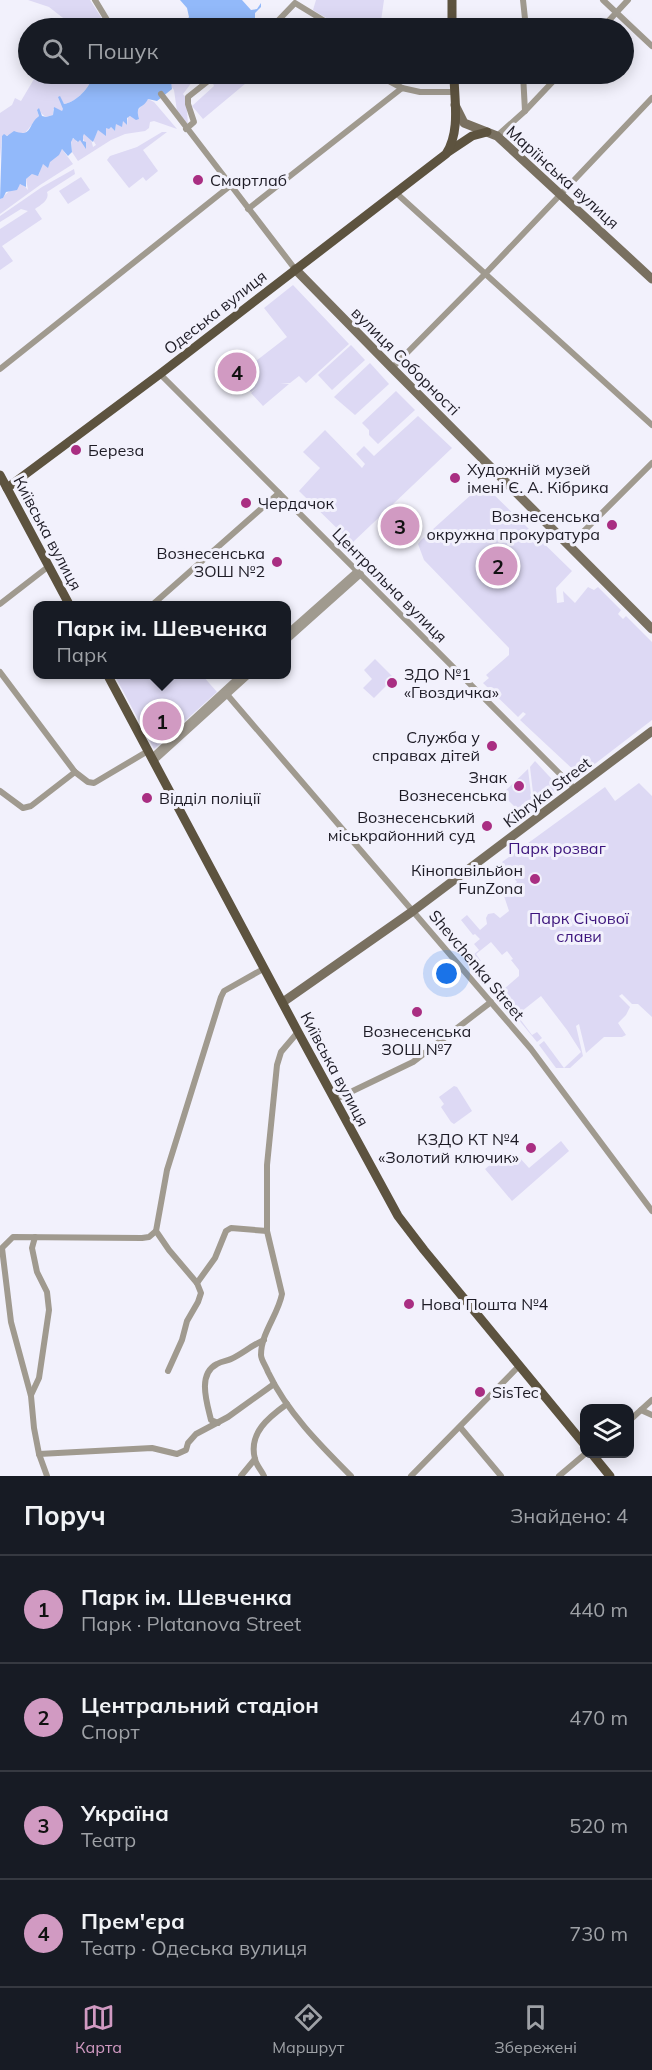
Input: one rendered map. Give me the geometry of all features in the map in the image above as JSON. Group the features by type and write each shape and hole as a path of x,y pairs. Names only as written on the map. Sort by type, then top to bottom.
{"main road":[{"path":"452,0 453,18"},
{"path":"446,153 452,143 455,128 454,84"},
{"name":"Маріїнська вулиця","path":"455,103 465,123 497,136 652,279"},
{"name":"Одеська вулиця","path":"4,490 160,374 446,153 472,136 487,132"},
{"name":"вулиця Соборності","path":"296,269 652,629"},
{"name":"Київська вулиця","path":"0,475 4,490 50,566 68,601"},
{"name":"Київська вулиця","path":"109,679 398,1216 580,1438"},
{"name":"Kibryka Street","path":"283,1002 413,911 652,731"},
{"path":"595,1458 610,1476"}],"street":[{"path":"94,0 106,18"},
{"path":"523,0 525,18"},
{"path":"603,0 622,18"},
{"path":"611,18 628,0"},
{"path":"281,18 295,3 320,18"},
{"path":"634,29 652,46"},
{"path":"186,129 194,122 188,97 204,84"},
{"path":"395,84 420,92 454,92"},
{"path":"524,84 525,111"},
{"path":"497,136 551,84"},
{"path":"248,209 402,88"},
{"name":"вулиця Соборності","path":"161,94 296,269"},
{"path":"392,368 652,98"},
{"path":"0,369 230,186"},
{"path":"394,192 652,425"},
{"name":"Центральна вулиця","path":"160,374 576,789"},
{"path":"569,546 652,462"},
{"path":"158,601 279,493"},
{"path":"0,604 50,566"},
{"path":"291,630 359,572"},
{"path":"291,637 359,572"},
{"path":"0,672 75,772 88,782 94,783 151,756 245,679"},
{"path":"226,693 238,679"},
{"name":"Shevchenka Street","path":"226,693 531,1049 652,1211"},
{"path":"0,791 23,808 31,806 75,772"},
{"path":"47,1476 39,1454 31,1396 11,1322 2,1248 13,1237 142,1238 149,1237 156,1231 167,1170 221,997 224,991 265,968"},
{"path":"334,1100 413,1062 491,1002"},
{"path":"298,1032 281,1052 277,1065 267,1165 267,1231 282,1294 264,1340 261,1357 287,1404 317,1442 351,1476"},
{"path":"197,1283 215,1258 226,1231 231,1228 267,1231"},
{"path":"156,1231 197,1283 201,1293 187,1321 182,1341 168,1371"},
{"path":"31,1396 39,1378 49,1310 46,1292 37,1272 32,1248 35,1237"},
{"path":"218,1423 211,1420 205,1385 206,1376 215,1364 231,1359 264,1340"},
{"path":"411,1476 519,1366"},
{"path":"39,1454 152,1448 177,1454 186,1450 188,1443 196,1434 218,1423 274,1384"},
{"path":"634,1416 652,1400"},
{"path":"264,1476 255,1459 254,1442 259,1428 287,1404"},
{"path":"641,1410 652,1415"},
{"path":"460,1427 501,1476"},
{"path":"559,1476 580,1458"},
{"path":"241,1476 255,1459"}],"green space":[{"path":"28,0 90,0 102,18 63,18 49,7"},
{"path":"316,0 384,0 381,18 326,18 313,10"},
{"path":"31,84 89,84 84,92 72,101 64,104 59,98 64,109 62,111 53,109 53,115 46,117 37,110 39,116 25,133 2,136 0,159 0,113 12,105 15,98 21,101"},
{"path":"171,84 190,84 183,94 186,98 188,124 177,111 174,90"},
{"path":"213,84 245,84 203,119 192,106 214,86"},
{"path":"148,99 154,102 177,129 154,121 150,122 149,128 145,131 125,134 111,140 78,161 72,152 71,139 77,142 80,139 86,148 82,135 85,134 91,139 93,147 96,145 93,140 98,130 106,135 106,128 111,127 115,131 116,124 123,120 127,125 128,117 138,114 137,111"},
{"path":"162,132 167,132 143,150 158,171 146,181 143,177 129,188 107,160 110,156 137,147"},
{"path":"62,149 73,164 0,214 0,199 21,184 28,190 26,179 32,174 39,175 41,165 49,162"},
{"path":"74,169 75,174 47,192 46,200 35,209 42,219 2,246 13,261 0,270 0,229 28,211 21,209 0,222 0,216 42,187"},
{"path":"81,177 90,190 68,204 59,191"},
{"path":"293,285 349,344 306,383 299,376 290,383 280,384 289,384 263,406 251,393 258,387 251,392 242,381 248,377 243,371 287,337 264,308"},
{"path":"351,345 365,360 332,390 318,375"},
{"path":"370,363 389,384 355,415 334,397"},
{"path":"396,391 415,410 378,444 362,423"},
{"path":"418,416 452,448 352,543 299,491 320,468 303,452 325,430 362,468 365,464 356,454 364,446 374,456"},
{"path":"483,484 572,571 556,588 557,603 564,602 563,591 575,603 588,587 594,590 598,587 621,610 618,614 623,619 626,616 652,642 652,720 583,773 581,766 578,766 579,775 520,720 526,714 523,712 518,717 483,683 489,678 486,675 509,655 509,648 424,560 418,544"},
{"path":"375,659 394,678 374,698 363,688 372,679 364,670"},
{"path":"117,679 206,679 217,692 154,749"},
{"path":"535,761 561,789 535,810 530,767"},
{"path":"528,769 533,811 519,822 511,815 517,809 502,794"},
{"name":"Парк Січової слави","path":"639,783 652,796 652,1017 638,1004 632,1004 622,994 619,996 630,1007 618,1023 626,1035 604,1037 586,1053 579,1024 576,1026 583,1056 570,1068 564,1068 581,1052 567,1030 541,996 517,1015 532,1035 537,1032 542,1038 537,1042 504,1002 506,1001 502,996 497,995 519,976 519,970 511,960 513,959 507,951 502,955 491,942 476,954 481,961 472,966 462,954 467,949 473,955 479,950 474,944 480,939 475,934 473,935 461,920 467,915 480,930 487,924 488,914 494,913 500,918 509,911 503,893 517,882 502,862 605,787 615,801"},
{"path":"544,1041 564,1068 556,1068 539,1045"},
{"path":"454,1086 457,1087 472,1111 454,1124 441,1107 444,1104 439,1097"},
{"path":"561,1141 569,1151 512,1201 485,1169 502,1155 510,1165 519,1157 529,1168"}],"water":[{"path":"180,0 242,0 251,10 257,9 261,3 261,7 255,13 255,18 188,18 187,8"},
{"path":"89,84 171,84 172,89 157,101 148,99 138,111 139,119 136,120 130,116 127,118 127,125 123,121 122,127 116,124 115,131 111,127 106,128 106,136 98,130 93,142 84,134 83,141 86,142 86,149 80,140 78,142 73,138 72,152 68,156 62,149 59,155 50,162 48,168 43,164 38,176 32,174 26,179 26,187 20,184 17,190 6,192 0,199 2,136 4,134 7,136 14,131 27,132 39,116 37,110 39,108 42,116 53,115 54,107 62,111 63,109 58,97 60,96 64,104 76,99"}],"place":[{"name":"Смартлаб","path":"198,180"},
{"name":"Прем'єра","path":"237,372"},
{"name":"Береза","path":"76,450"},
{"name":"Художній музей імені Є. А. Кібрика","path":"455,478"},
{"name":"Чердачок","path":"246,503"},
{"name":"Вознесенська окружна прокуратура","path":"612,525"},
{"name":"Україна","path":"400,526"},
{"name":"Вознесенська ЗОШ №2","path":"277,562"},
{"name":"Центральний стадіон","path":"498,566"},
{"name":"ЗДО №1 «Гвоздичка»","path":"392,683"},
{"name":"Парк ім. Шевченка","path":"162,721"},
{"name":"Служба у справах дітей","path":"492,746"},
{"name":"Знак Вознесенська","path":"519,786"},
{"name":"Відділ поліції","path":"147,798"},
{"name":"Вознесенський міськрайонний суд","path":"487,826"},
{"name":"Кінопавільйон FunZona","path":"535,879"},
{"name":"Вознесенська ЗОШ №7","path":"417,1012"},
{"name":"КЗДО КТ №4 «Золотий ключик»","path":"531,1148"},
{"name":"Нова Пошта №4","path":"409,1304"},
{"name":"SisTec","path":"480,1392"}],"park label":[{"name":"Парк розваг","path":"557,848"}]}
